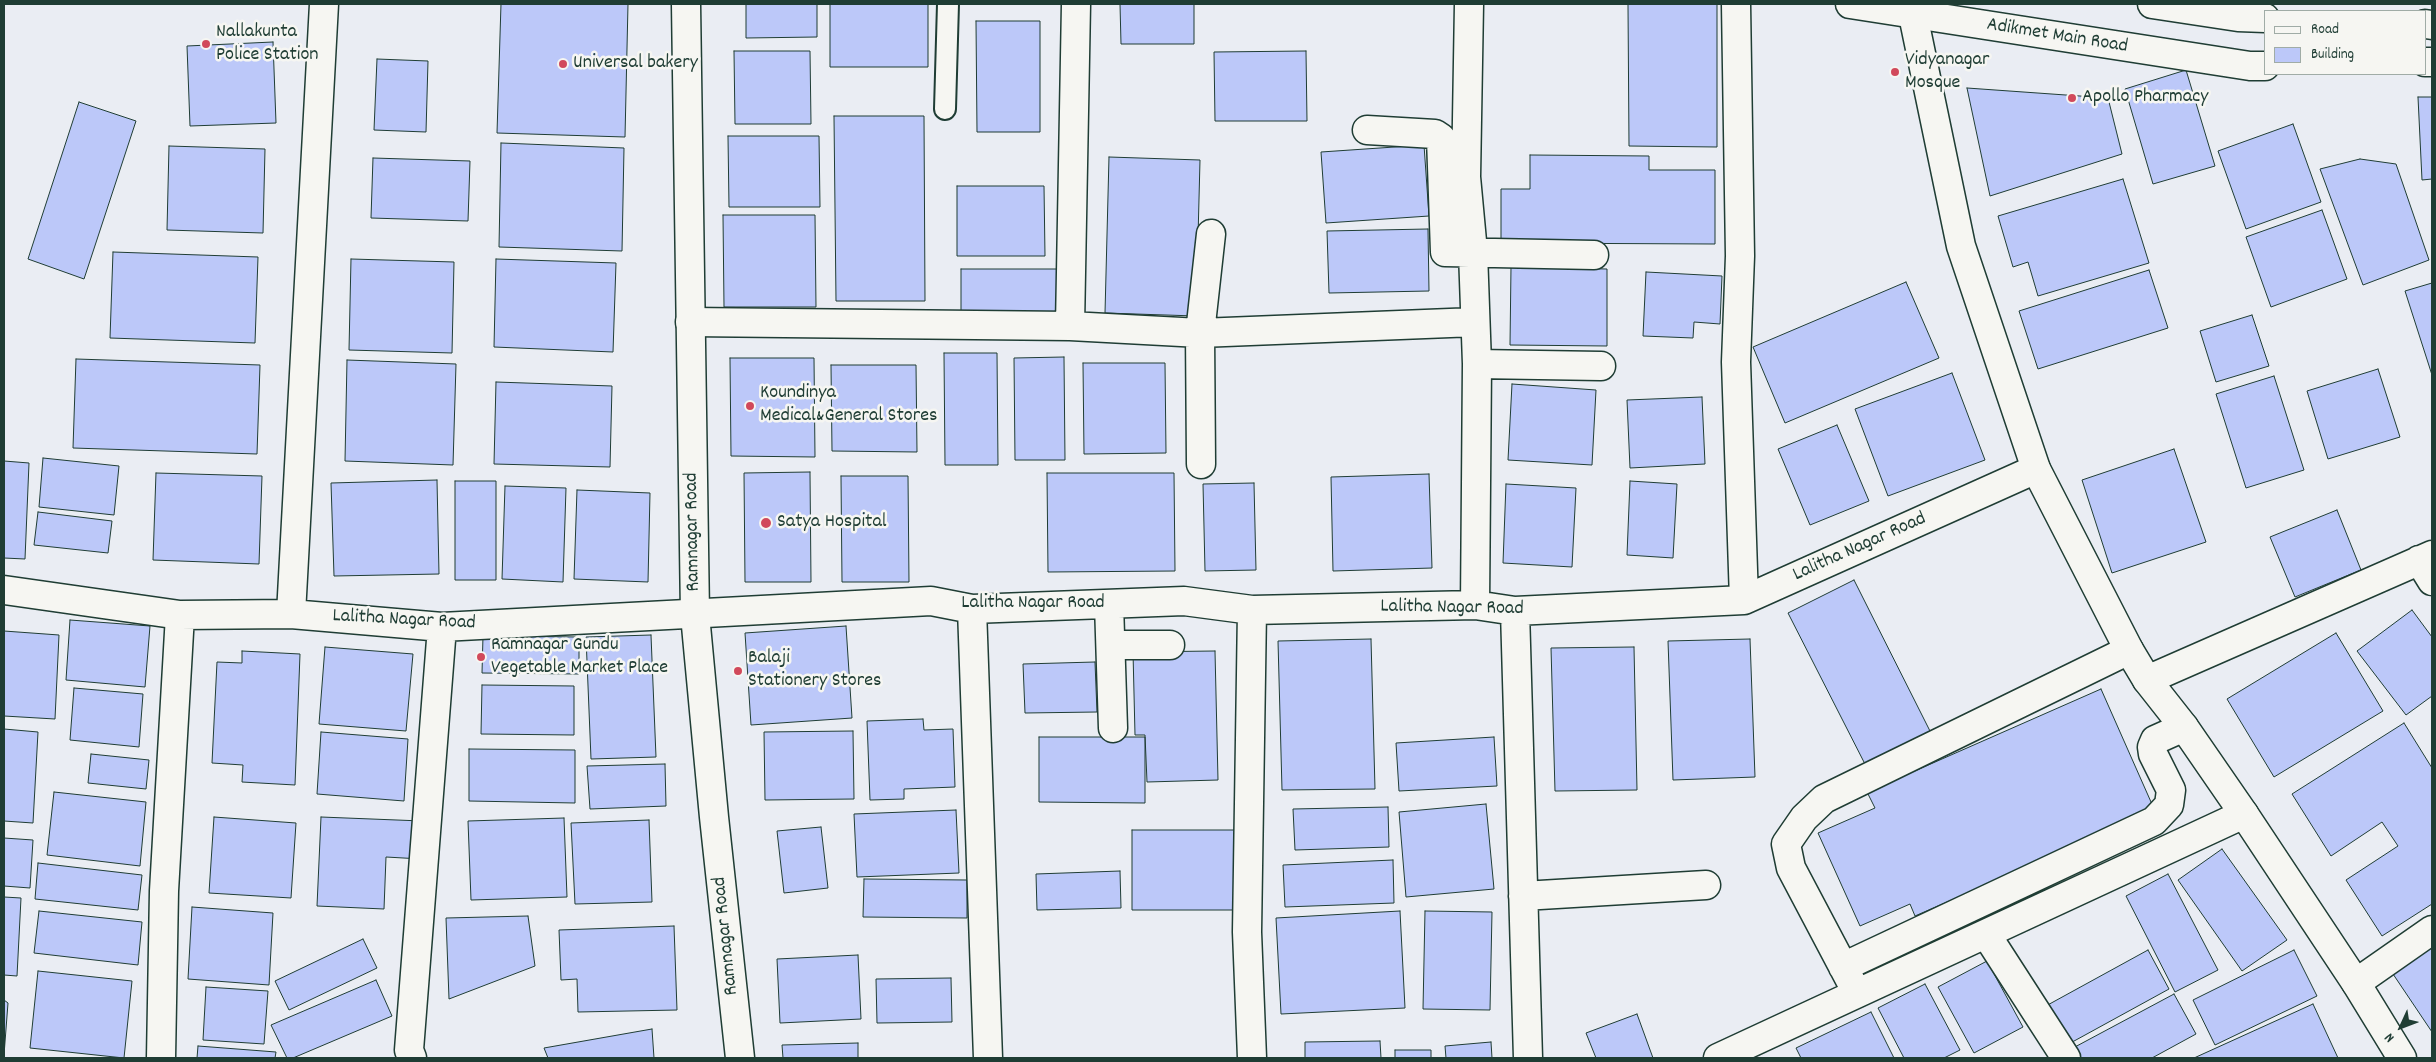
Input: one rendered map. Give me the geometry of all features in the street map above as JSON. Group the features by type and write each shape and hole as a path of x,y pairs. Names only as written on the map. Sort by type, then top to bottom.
{"street":[{"path":"291,614 324,4"},
{"name":"Ramnagar Road","path":"686,4 695,615 714,817 740,1058"},
{"path":"1070,326 1076,4"},
{"path":"1448,177 1469,4"},
{"path":"1736,4 1740,256 1736,362 1744,600"},
{"name":"Adikmet Main Road","path":"1850,4 2250,66 2264,66"},
{"path":"2152,4 2239,10 2264,18"},
{"path":"1913,15 1961,246 2036,469 2129,650 2147,680 2184,726 2244,814 2356,983 2402,1058"},
{"path":"1367,130 1435,134 1441,138 1448,177 1473,252 1477,364 1475,605"},
{"path":"1201,464 1200,333 1211,234"},
{"path":"1473,252 1594,255"},
{"path":"690,322 1070,326 1200,333 1476,322"},
{"path":"1477,364 1601,366"},
{"name":"Lalitha Nagar Road","path":"4,590 180,615 291,614 442,627 695,615 931,600 972,608 1184,601 1252,610 1475,605 1515,611 1744,600 2036,469"},
{"path":"2147,680 2428,565"},
{"path":"1109,604 1113,728"},
{"path":"972,608 988,1058"},
{"path":"1252,610 1247,932 1252,1058"},
{"path":"1515,611 1528,1058"},
{"path":"161,1058 164,891 180,615"},
{"path":"412,1058 409,1050 442,627"},
{"path":"1111,645 1170,645"},
{"path":"1857,993 1791,868 1786,844 1804,818 1824,799 2129,650"},
{"path":"1843,967 2154,821 2163,814 2169,805 2171,790 2152,754 2152,747 2155,740 2184,726"},
{"path":"1718,1058 1750,1052 1857,993 2244,814"},
{"path":"1523,896 1706,885"},
{"path":"2356,983 2432,930"},
{"path":"1986,934 2066,1058"}],"lane":[{"path":"945,109 948,4"}],"building":[{"path":"501,4 628,4 625,137 497,133"},
{"path":"746,4 817,4 817,37 746,38"},
{"path":"830,4 928,4 928,67 830,67"},
{"path":"1120,4 1194,4 1194,44 1121,44"},
{"path":"1628,4 1717,4 1717,147 1629,146"},
{"path":"976,21 1040,21 1040,132 977,132"},
{"path":"273,42 276,123 190,126 187,46"},
{"path":"734,51 810,51 811,124 735,124"},
{"path":"1306,51 1307,121 1215,121 1214,52"},
{"path":"377,59 428,61 426,132 374,130"},
{"path":"2186,70 2215,166 2153,184 2125,89"},
{"path":"1967,88 2108,98 2122,154 1990,196"},
{"path":"2418,97 2432,97 2432,179 2422,180"},
{"path":"79,102 136,121 84,279 28,259"},
{"path":"834,116 924,116 925,301 836,301"},
{"path":"2293,124 2321,202 2246,229 2218,151"},
{"path":"728,136 819,136 820,207 729,207"},
{"path":"501,143 624,148 622,251 499,247"},
{"path":"1424,145 1429,216 1326,223 1321,152"},
{"path":"169,146 265,149 263,233 167,230"},
{"path":"1530,155 1649,156 1649,170 1715,170 1715,244 1501,243 1501,189 1530,189"},
{"path":"1109,157 1200,160 1196,316 1105,313"},
{"path":"373,158 470,161 468,221 371,218"},
{"path":"2360,159 2396,164 2429,260 2363,285 2320,169"},
{"path":"2123,179 2149,263 2038,296 2028,262 2013,267 1998,216"},
{"path":"957,186 1044,186 1045,256 957,256"},
{"path":"2322,210 2347,279 2271,307 2246,237"},
{"path":"723,215 815,215 816,307 724,307"},
{"path":"1428,229 1429,291 1329,293 1327,231"},
{"path":"113,252 258,257 255,343 110,338"},
{"path":"351,259 454,262 452,353 349,350"},
{"path":"496,259 616,263 613,352 494,347"},
{"path":"1511,267 1607,269 1607,346 1510,345"},
{"path":"961,269 1057,269 1058,317 961,317"},
{"path":"2149,270 2168,328 2038,369 2019,311"},
{"path":"1646,272 1722,276 1720,324 1694,322 1693,338 1643,336"},
{"path":"1906,282 1939,358 1785,423 1753,347"},
{"path":"2432,283 2432,375 2405,291"},
{"path":"2252,315 2269,366 2216,382 2200,331"},
{"path":"944,353 997,353 998,465 945,465"},
{"path":"1064,357 1065,460 1015,460 1014,358"},
{"path":"730,358 814,358 815,457 731,456"},
{"path":"76,359 260,365 257,454 73,448"},
{"path":"347,360 456,364 453,465 345,461"},
{"path":"1083,363 1165,363 1166,453 1084,454"},
{"path":"831,365 916,365 917,452 832,451"},
{"path":"2378,369 2400,437 2328,459 2307,391"},
{"path":"1952,373 1985,460 1888,496 1855,409"},
{"path":"2274,376 2304,470 2246,488 2216,394"},
{"path":"496,382 612,386 610,467 494,464"},
{"path":"1512,384 1596,390 1592,465 1508,460"},
{"path":"1702,397 1705,464 1630,468 1627,400"},
{"path":"1837,425 1869,501 1810,525 1778,449"},
{"path":"2174,449 2206,542 2112,573 2082,480"},
{"path":"43,458 119,466 114,515 39,507"},
{"path":"4,461 29,463 25,559 4,558"},
{"path":"810,472 811,582 745,582 744,473"},
{"path":"156,473 262,476 259,564 153,560"},
{"path":"1047,473 1174,473 1175,571 1048,572"},
{"path":"1429,474 1432,568 1333,571 1331,477"},
{"path":"841,476 908,476 909,582 842,582"},
{"path":"437,480 439,574 334,576 331,483"},
{"path":"455,481 496,481 496,580 455,580"},
{"path":"1630,481 1677,484 1673,558 1627,555"},
{"path":"1254,483 1256,570 1205,571 1203,484"},
{"path":"1506,484 1576,488 1572,567 1503,563"},
{"path":"505,486 566,488 563,582 502,579"},
{"path":"577,490 650,493 648,582 574,579"},
{"path":"2337,510 2361,570 2295,597 2270,537"},
{"path":"38,512 112,521 108,553 34,545"},
{"path":"1854,580 1932,735 1867,768 1788,613"},
{"path":"2412,610 2432,637 2432,696 2406,715 2357,651"},
{"path":"70,620 150,626 145,687 66,680"},
{"path":"846,626 852,718 751,725 745,633"},
{"path":"4,631 59,635 55,719 4,716"},
{"path":"2336,633 2383,711 2274,777 2227,699"},
{"path":"651,635 656,757 591,759 586,637"},
{"path":"483,636 579,637 579,674 482,673"},
{"path":"1371,639 1375,789 1282,790 1278,641"},
{"path":"1750,639 1755,777 1673,780 1668,641"},
{"path":"325,647 413,654 406,731 319,724"},
{"path":"1634,647 1637,790 1555,791 1551,648"},
{"path":"242,651 300,654 295,785 242,782 243,765 212,763 217,662 242,663"},
{"path":"1215,651 1218,780 1147,782 1145,735 1135,735 1133,652"},
{"path":"1095,662 1097,712 1025,713 1023,664"},
{"path":"482,685 574,686 574,735 481,734"},
{"path":"74,688 143,694 139,747 70,740"},
{"path":"2101,689 2155,811 1915,916 1910,904 1860,926 1818,833 1875,808 1867,792"},
{"path":"923,719 924,730 953,729 955,787 904,789 904,799 870,800 867,721"},
{"path":"2404,723 2432,768 2432,904 2382,936 2346,880 2398,846 2382,822 2331,856 2292,794"},
{"path":"4,729 38,732 33,823 4,821"},
{"path":"853,731 854,799 765,800 764,732"},
{"path":"321,732 408,739 404,801 317,794"},
{"path":"1039,737 1145,737 1145,803 1039,802"},
{"path":"1494,737 1497,786 1399,791 1396,743"},
{"path":"469,749 575,750 575,803 469,801"},
{"path":"91,754 149,760 146,789 88,783"},
{"path":"665,764 666,806 590,809 587,766"},
{"path":"54,792 146,802 140,866 47,855"},
{"path":"1486,804 1494,889 1406,897 1399,812"},
{"path":"1388,807 1389,847 1295,850 1293,809"},
{"path":"956,810 959,873 857,877 854,814"},
{"path":"214,817 296,823 291,898 209,893"},
{"path":"321,817 422,821 421,859 386,857 384,909 317,906"},
{"path":"564,818 567,897 471,900 468,821"},
{"path":"649,820 652,902 575,904 571,823"},
{"path":"821,827 828,888 784,893 777,831"},
{"path":"1132,830 1235,830 1235,910 1132,910"},
{"path":"4,838 33,840 30,888 4,886"},
{"path":"2222,849 2287,940 2242,971 2178,880"},
{"path":"1393,860 1394,903 1285,907 1283,865"},
{"path":"38,863 142,875 138,910 35,899"},
{"path":"1120,871 1121,908 1037,910 1036,874"},
{"path":"2168,874 2218,970 2175,992 2126,896"},
{"path":"864,879 967,880 967,918 863,917"},
{"path":"4,897 21,898 17,976 4,975"},
{"path":"192,907 273,913 269,985 188,979"},
{"path":"39,911 142,922 138,965 34,953"},
{"path":"1400,911 1405,1008 1281,1014 1276,918"},
{"path":"1425,911 1492,912 1490,1010 1423,1009"},
{"path":"528,916 535,966 449,999 446,918"},
{"path":"674,926 677,1010 578,1012 577,979 561,980 559,930"},
{"path":"363,939 377,968 289,1010 275,981"},
{"path":"2432,947 2432,1032 2393,974"},
{"path":"2148,950 2169,989 2065,1046 2044,1007"},
{"path":"2294,950 2317,996 2215,1045 2193,1000"},
{"path":"858,955 861,1019 780,1023 777,959"},
{"path":"1987,961 2023,1027 1974,1053 1938,987"},
{"path":"38,971 132,981 124,1058 30,1048"},
{"path":"951,978 952,1022 877,1023 876,979"},
{"path":"376,980 392,1016 293,1058 287,1058 271,1025"},
{"path":"1925,984 1960,1050 1944,1058 1904,1058 1878,1008"},
{"path":"206,987 268,991 264,1044 203,1040"},
{"path":"2174,994 2196,1034 2152,1058 2078,1058 2073,1048"},
{"path":"4,1000 8,1003 4,1055"},
{"path":"2313,1004 2338,1058 2194,1058"},
{"path":"1871,1012 1894,1058 1801,1058 1796,1048"},
{"path":"1637,1014 1653,1058 1596,1058 1586,1033"},
{"path":"652,1029 654,1058 548,1058 544,1048"},
{"path":"1380,1041 1381,1058 1305,1058 1305,1042"},
{"path":"1491,1042 1492,1058 1446,1058 1445,1046"},
{"path":"858,1043 858,1058 783,1058 782,1045"},
{"path":"198,1046 276,1052 275,1058 197,1058"},
{"path":"1395,1050 1431,1050 1431,1058 1395,1058"}],"place":[{"name":"Nallakunta Police Station","path":"206,44"},
{"name":"Universal bakery","path":"563,64"},
{"name":"Vidyanagar Mosque","path":"1895,72"},
{"name":"Apollo Pharmacy","path":"2072,98"},
{"name":"Koundinya Medical&General Stores","path":"750,406"},
{"name":"Satya Hospital","path":"766,523"},
{"name":"Ramnagar Gundu Vegetable Market Place","path":"481,657"},
{"name":"Balaji Stationery Stores","path":"738,671"}]}
